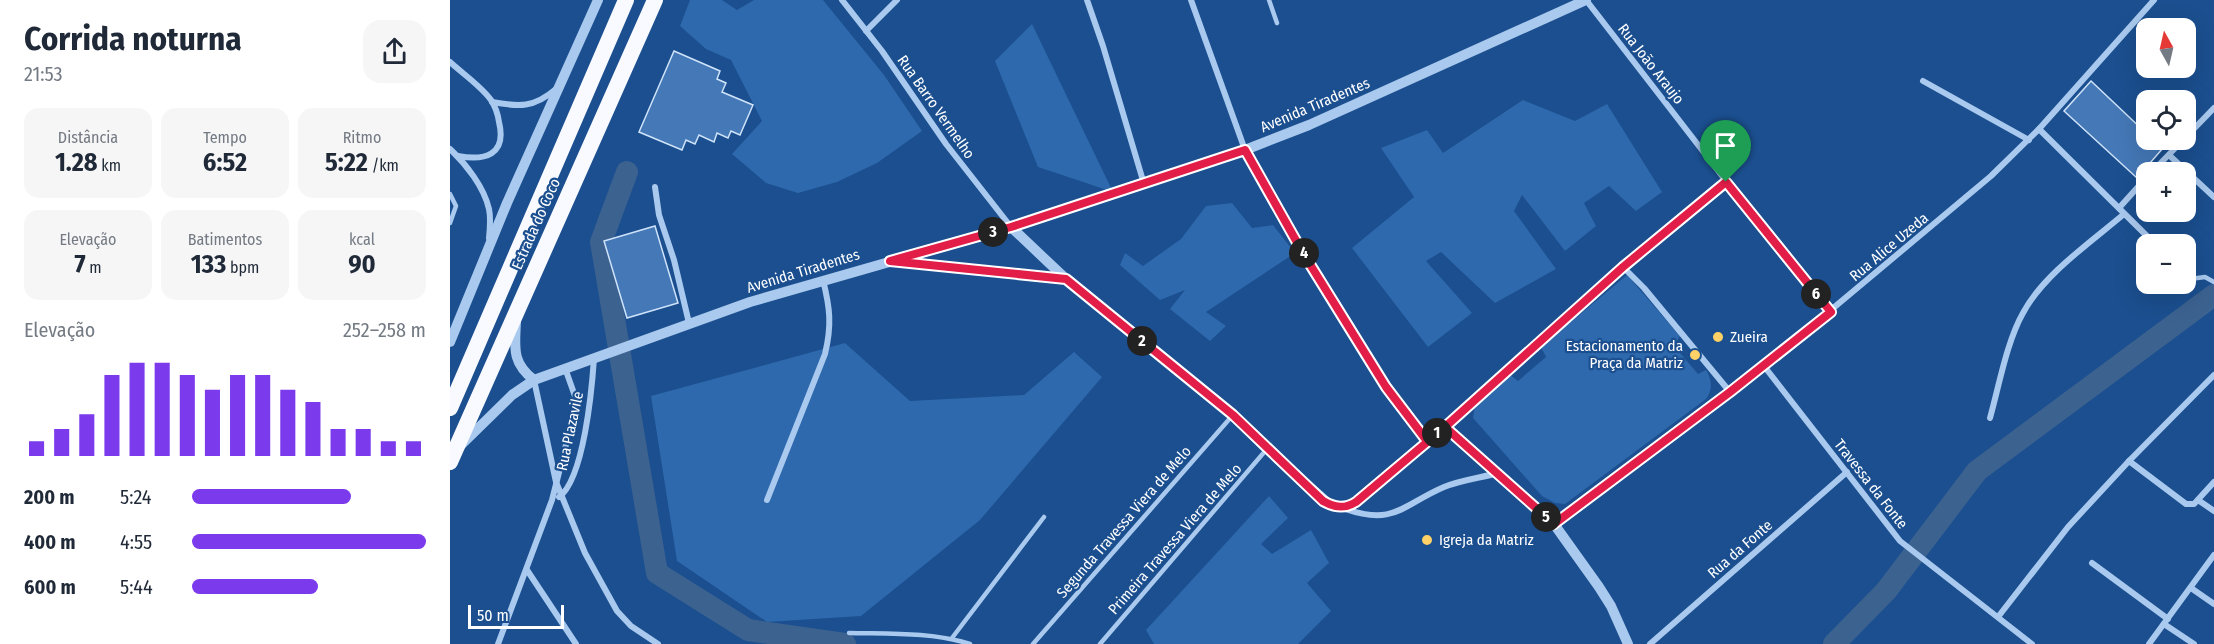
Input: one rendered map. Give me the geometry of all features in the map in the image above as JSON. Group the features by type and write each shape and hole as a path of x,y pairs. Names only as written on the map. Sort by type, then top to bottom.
{"highway":[{"name":"Estrada do Coco","path":"450,408 626,0"},
{"name":"Estrada do Coco","path":"452,457 655,0"}],"street":[{"path":"450,342 557,88 598,0"},
{"name":"Rua Barro Vermelho","path":"842,0 912,93 946,144 1011,227"},
{"path":"866,31 897,0"},
{"path":"1087,0 1144,184"},
{"path":"1191,0 1245,150 1303,253 1386,387 1427,441"},
{"name":"Avenida Tiradentes","path":"452,457 512,395 534,380 689,323 824,280 1011,227 1245,150 1309,125 1586,0"},
{"name":"Rua João Araujo","path":"1586,0 1726,182 1831,312"},
{"name":"Rua Alice Uzeda","path":"1554,524 1764,366 1991,176 2029,140 2154,0"},
{"path":"450,63 492,102 501,132 500,144 487,157 475,159 458,156"},
{"path":"1923,81 2029,140"},
{"path":"492,102 520,106 536,103 557,88"},
{"path":"2196,126 2214,108"},
{"path":"2039,129 2145,234"},
{"path":"450,149 477,182 490,210 489,247"},
{"path":"2162,162 2173,150"},
{"path":"2169,155 2214,197"},
{"path":"1341,507 1350,506 1356,502 1445,427 1623,267 1726,182"},
{"path":"655,187 659,215 674,260 689,323"},
{"path":"1990,418 2015,331 2024,310 2059,270 2121,211 2136,191"},
{"path":"1011,227 1066,279 1233,415 1323,501 1363,515 1400,512 1445,487 1498,473"},
{"path":"890,261 1066,279"},
{"path":"1623,267 1644,288 1730,392"},
{"path":"767,500 825,354 830,333 831,312 824,280"},
{"path":"516,315 515,346 518,363 522,370 534,380 556,482 585,553 609,599 628,623 658,644"},
{"name":"Rua Plazavile","path":"562,496 574,473 599,356"},
{"name":"Travessa da Fonte","path":"1764,366 1900,541 2032,644"},
{"name":"Rua Plazavile","path":"498,644 552,500 570,429 576,399 565,368"},
{"path":"1998,617 2068,526 2214,375"},
{"path":"1445,427 1554,524 1599,586 1628,644"},
{"path":"570,429 584,434"},
{"path":"2129,461 2186,504 2194,504 2214,482"},
{"name":"Rua da Fonte","path":"1650,644 1847,472"},
{"path":"552,500 562,496"},
{"path":"2198,500 2214,511"},
{"path":"2150,644 2214,555"},
{"path":"2091,563 2194,644"},
{"path":"527,570 576,644"},
{"path":"2191,588 2214,604"}],"lane":[{"path":"1269,0 1277,23"},
{"path":"450,194 456,206 450,223"},
{"path":"2196,277 2205,277 2214,282"},
{"name":"Segunda Travessa Viera de Melo","path":"1033,644 1233,415"},
{"name":"Primeira Travessa Viera de Melo","path":"1100,644 1267,449"},
{"path":"952,638 1044,517"},
{"path":"849,633 922,635 952,638 970,644"}],"shaded area":[{"path":"690,0 722,0 737,10 754,0 823,0 884,75 922,131 877,163 837,182 798,193 766,183 732,154 762,121 731,60 706,49 680,26"},
{"path":"1032,24 1113,192 1038,167 995,61"},
{"path":"1523,100 1575,121 1607,104 1662,192 1636,211 1609,186 1584,203 1596,226 1565,251 1522,195 1514,211 1556,269 1495,303 1441,252 1426,261 1472,313 1428,347 1352,248 1414,197 1381,148 1427,130 1443,153"},
{"path":"1232,203 1252,228 1273,225 1295,253 1206,312 1226,326 1210,341 1170,309 1185,290 1160,300 1120,265 1125,253 1143,266 1181,239 1206,206"},
{"path":"1627,275 1680,336 1674,346 1698,374 1706,370 1710,377 1710,392 1706,399 1565,504 1555,503 1542,496 1473,418 1475,405 1509,374 1518,381 1546,357 1541,347"},
{"path":"845,343 910,401 1024,395 1074,352 1102,377 980,520 861,616 767,622 677,561 651,396"},
{"path":"1269,496 1288,518 1261,544 1272,554 1311,530 1329,563 1307,583 1331,611 1298,644 1154,644 1146,630"}],"building":[{"path":"674,51 720,71 717,79 726,83 722,92 753,105 740,135 731,131 728,138 717,133 714,142 699,135 695,144 686,140 682,150 639,132"},
{"path":"2091,81 2136,124 2136,150 2161,150 2151,162 2136,162 2136,177 2064,111"},
{"path":"655,226 678,303 627,318 604,241"}],"waterway":[{"path":"627,172 601,242 657,573 748,630 845,644"},
{"path":"1834,644 1886,591 1977,471 2214,295"}],"place":[{"name":"Zueira","path":"1718,337"},
{"name":"Estacionamento da Praça da Matriz","path":"1695,355"},
{"name":"Igreja da Matriz","path":"1427,540"}],"route":[{"path":"1726,182 1623,267 1445,427 1356,502 1350,506 1341,507 1323,501 1233,415 1066,279 890,261 1011,227 1245,150 1303,253 1386,387 1427,441 1445,427 1554,524 1764,366 1831,312 1726,182"}]}
